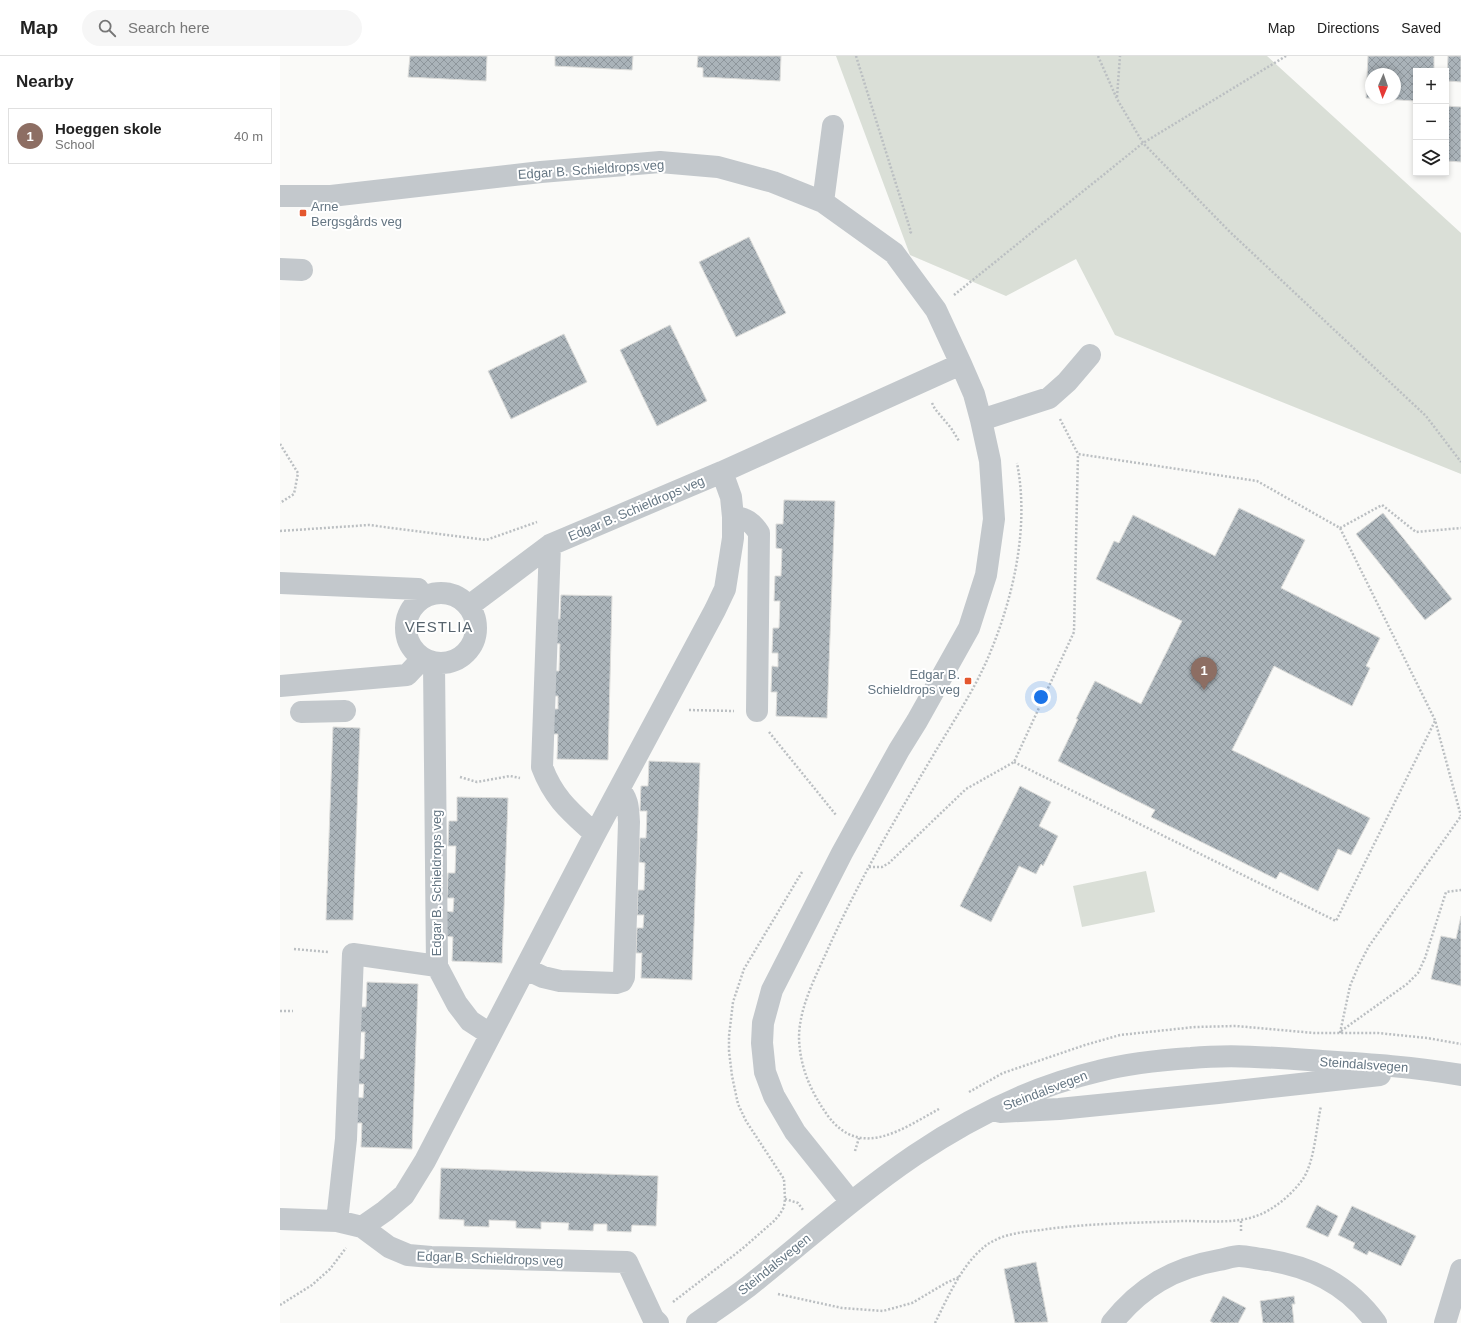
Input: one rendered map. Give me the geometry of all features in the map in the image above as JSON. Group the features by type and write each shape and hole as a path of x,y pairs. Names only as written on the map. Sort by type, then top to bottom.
{"street":[{"path":"823,202 833,126"},
{"name":"Edgar B. Schieldrops veg","path":"280,196 331,196 541,172 660,162 718,167 773,182 823,202 894,253 936,310 974,394 990,461 994,519 986,575 969,628 842,853 772,990 763,1022 762,1043 766,1072 774,1096 795,1132 851,1202"},
{"path":"280,269 302,270"},
{"path":"981,420 1049,398 1067,382 1090,355"},
{"name":"Edgar B. Schieldrops veg","path":"469,606 550,545 722,472 961,364"},
{"path":"362,1227 385,1211 404,1195 425,1161 595,834 715,610 725,588 733,538 731,497 722,472"},
{"path":"733,517 743,518 754,524 759,533 758,711"},
{"path":"550,545 542,767 548,783 559,800 595,834"},
{"path":"280,583 418,589 424,596"},
{"path":"436,593 448,593 460,597 469,606 475,616 477,629 474,641 468,651 458,659 446,663 428,660 413,650 407,639 406,631 408,615 414,605 424,596 436,593"},
{"name":"Edgar B. Schieldrops veg","path":"353,954 436,966 436,764 428,660"},
{"path":"280,686 407,675 428,660"},
{"path":"301,712 345,711"},
{"path":"526,969 543,977 560,982 616,983 622,981 624,977 629,822 628,805 625,795 619,790"},
{"path":"337,1221 346,1139 353,954"},
{"path":"436,966 457,1004 470,1021 490,1034"},
{"name":"Steindalsvegen","path":"697,1323 748,1287 851,1202 915,1155 958,1128 989,1112 1025,1095 1060,1082 1099,1070 1147,1062 1248,1056 1429,1069 1461,1076"},
{"path":"989,1112 1059,1109 1241,1091 1429,1069"},
{"name":"Edgar B. Schieldrops veg","path":"280,1219 337,1221 362,1227 389,1247 408,1254 431,1257 627,1262 653,1318 658,1323"},
{"path":"1112,1323 1125,1307 1147,1288 1175,1272 1203,1263 1240,1256 1283,1262 1319,1274 1346,1291 1376,1323"},
{"path":"1445,1323 1461,1270"}],"path":[{"path":"856,56 911,232 894,253"},
{"path":"1098,56 1117,99 1143,143 1230,232 1426,416 1461,462"},
{"path":"1117,99 1120,56"},
{"path":"936,310 1143,143 1286,56"},
{"path":"869,867 882,867 889,863 966,789 1014,762 1074,632 1078,454 1049,398"},
{"path":"934,409 951,428 960,445"},
{"path":"280,444 298,473 294,494 280,503"},
{"path":"1078,454 1257,481 1340,528 1435,720 1461,816 1370,946 1362,960 1350,986 1339,1038"},
{"path":"942,1107 888,1135 874,1139 859,1138 848,1134 836,1126 818,1101 806,1077 801,1061 799,1038 801,1020 812,986 847,907 893,822 974,685 992,650 1011,589 1021,526 1021,499 1016,459"},
{"path":"1340,528 1382,505 1416,532 1461,528"},
{"path":"280,531 369,525 486,540 538,522"},
{"path":"662,710 758,711 763,724 776,742 836,816"},
{"path":"1014,762 1336,921 1435,720"},
{"path":"436,764 459,777 477,782 510,776 548,783"},
{"path":"1340,1032 1407,984 1418,973 1425,958 1446,892 1461,890"},
{"path":"294,949 353,954"},
{"path":"280,1011 293,1011"},
{"path":"962,1096 1003,1073 1085,1045 1120,1036 1195,1027 1236,1026 1314,1033 1378,1032 1461,1044"},
{"path":"935,1323 959,1277 984,1247 1002,1237 1066,1227 1151,1222 1241,1220 1264,1213 1276,1207 1303,1178 1311,1158 1321,1104"},
{"path":"855,1152 859,1138"},
{"path":"785,1199 798,1203"},
{"path":"280,1305 312,1285 330,1269 362,1227"},
{"path":"773,1292 842,1308 883,1311 912,1303 959,1277"}],"shaded area":[{"path":"836,56 1267,56 1461,233 1461,474 1115,335 1076,259 1006,296 910,255"},
{"path":"1146,871 1155,912 1082,927 1073,886"}],"building":[{"path":"410,56 487,56 486,81 408,77"},
{"path":"555,56 633,56 632,70 555,66"},
{"path":"698,56 781,56 780,81 703,77 703,68 697,67"},
{"path":"1368,56 1434,56 1434,68 1413,68 1413,101 1401,100 1401,68 1367,68"},
{"path":"1448,56 1461,56 1461,82 1449,81 1449,68 1448,68"},
{"path":"1449,106 1461,107 1461,162 1449,161"},
{"path":"749,237 786,313 736,337 699,262"},
{"path":"670,325 707,401 657,426 620,350"},
{"path":"564,334 587,382 511,419 488,371"},
{"path":"784,500 835,501 827,718 776,716 777,692 771,692 772,666 778,667 778,653 772,653 773,628 779,628 780,601 774,601 775,576 781,576 782,549 776,548 776,524 783,524"},
{"path":"1239,508 1305,540 1281,588 1380,638 1366,666 1370,668 1352,706 1274,666 1232,750 1370,818 1351,855 1338,849 1318,891 1280,872 1276,879 1151,817 1155,810 1058,761 1078,719 1076,719 1095,681 1141,704 1182,621 1096,579 1114,541 1119,543 1133,515 1215,556"},
{"path":"1383,513 1452,599 1425,620 1356,534"},
{"path":"561,595 612,596 608,760 557,759 558,734 550,734 551,709 558,709 558,696 551,696 552,671 559,671 560,644 553,643 554,619 560,619"},
{"path":"333,727 360,728 353,920 326,920"},
{"path":"649,761 700,763 692,980 641,978 642,953 636,953 637,928 643,928 644,915 637,915 638,890 644,890 645,863 639,862 640,838 646,838 647,811 640,811 641,786 648,786"},
{"path":"1020,786 1051,802 1039,826 1058,836 1043,866 1041,864 1036,874 1019,866 991,922 960,906"},
{"path":"457,797 508,798 502,963 452,961 453,937 445,936 446,911 453,912 454,898 447,898 448,873 455,873 456,846 448,846 449,821 457,821"},
{"path":"1461,916 1461,986 1431,979 1441,936 1456,939"},
{"path":"367,982 418,984 412,1149 361,1147 362,1123 356,1123 357,1097 363,1098 364,1084 356,1084 357,1059 364,1059 365,1032 358,1032 359,1007 366,1007"},
{"path":"441,1168 658,1176 656,1226 632,1225 631,1232 607,1231 607,1224 594,1224 593,1231 568,1230 569,1223 541,1222 541,1229 516,1228 516,1221 489,1220 489,1227 464,1226 464,1220 439,1219"},
{"path":"1317,1205 1338,1216 1328,1237 1306,1227"},
{"path":"1352,1206 1416,1236 1401,1266 1369,1251 1367,1255 1353,1248 1355,1243 1338,1235"},
{"path":"1036,1262 1048,1322 1015,1323 1004,1269"},
{"path":"1223,1296 1246,1308 1238,1323 1213,1323 1210,1321"},
{"path":"1294,1296 1295,1304 1292,1304 1294,1323 1263,1323 1260,1301"}],"place":[{"name":"Arne Bergsgårds veg","path":"303,213"},
{"name":"Edgar B. Schieldrops veg","path":"968,681"},
{"name":"Hoeggen skole","path":"1204,690"}],"district":[{"name":"VESTLIA","path":"439,627"}]}
